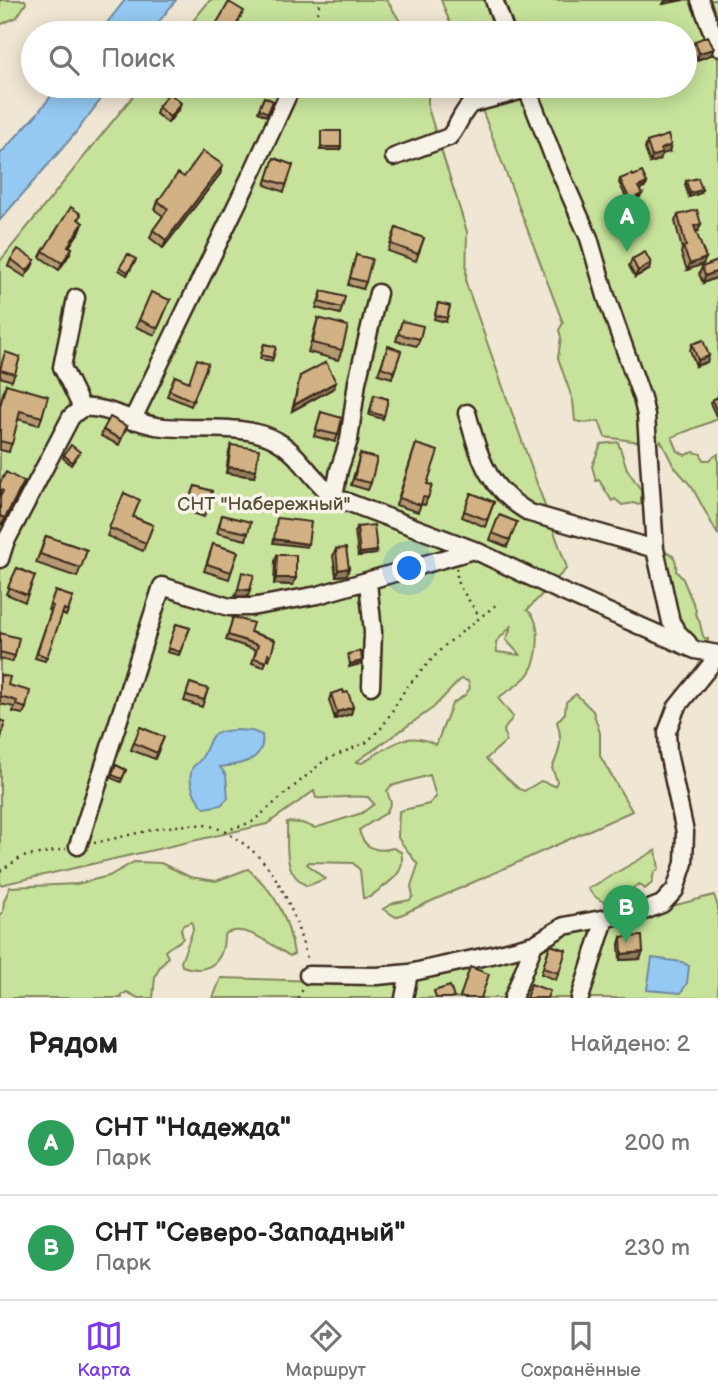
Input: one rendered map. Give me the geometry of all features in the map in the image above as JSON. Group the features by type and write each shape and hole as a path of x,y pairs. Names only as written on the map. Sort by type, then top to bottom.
{"street":[{"path":"494,0 502,21"},
{"path":"700,0 718,47"},
{"path":"132,421 287,98"},
{"path":"394,158 449,136 471,104 492,98"},
{"path":"531,98 589,238 606,296 642,398 646,415 655,549 671,622 695,650"},
{"path":"334,496 349,440 356,382 378,293"},
{"path":"76,298 62,367 82,408"},
{"path":"0,559 5,543 71,417 82,408 97,409 157,426 266,435 289,449 334,496 474,550 695,650 718,655 676,708 667,732 668,753 685,832 684,863 675,890 662,904 644,911 564,926 534,944 409,973 377,976 308,975"},
{"path":"467,413 486,473 513,503 530,513 655,549"},
{"path":"78,846 162,586 229,607 251,607 318,595 474,550"},
{"path":"368,582 373,632 371,686"},
{"path":"580,998 605,919"},
{"path":"513,998 534,944"},
{"path":"404,998 409,973"}],"path":[{"path":"315,21 321,0"},
{"path":"455,556 458,584 481,617"},
{"path":"225,831 252,822 326,760 367,742 383,726 406,688 443,648 497,604"},
{"path":"0,871 22,857 174,827 208,825 225,831 256,855 282,888 290,904 308,965 308,975 298,998"}],"green space":[{"path":"0,0 25,0 26,3 17,17 0,25"},
{"path":"210,0 387,0 400,21 193,21"},
{"path":"441,0 718,0 718,419 672,437 678,451 685,455 694,452 701,454 703,460 709,460 718,454 718,535 692,487 673,465 661,441 654,444 605,437 599,421 575,421 573,401 558,358 561,337 559,330 563,323 478,98 697,98 697,21 449,21"},
{"name":"СНТ \"Набережный\"","path":"131,98 428,98 428,108 467,232 466,283 567,568 527,610 532,615 537,631 535,658 526,677 498,698 513,717 504,730 506,741 486,759 524,791 541,781 555,786 557,781 552,768 560,740 557,722 565,713 566,702 576,694 593,711 600,733 600,756 632,811 396,917 383,909 394,903 410,900 413,896 411,886 418,865 398,838 399,811 429,804 436,797 430,775 391,786 387,791 391,803 386,813 359,830 364,841 372,848 393,848 401,852 401,867 398,873 370,897 363,898 360,870 353,863 309,862 307,864 325,879 307,886 293,874 288,859 287,822 302,823 315,828 362,813 374,804 368,797 316,798 314,791 267,824 0,885 0,261","holes":["512,625 506,640 520,655 497,652 496,642","461,679 468,681 470,688 452,704 436,745 426,740 407,739 389,746 362,763 356,762 433,708"]},
{"path":"618,442 627,469 641,490 641,504 622,505 615,499 612,501 599,480 596,481 592,466 601,444"},
{"path":"665,551 675,559 676,571 683,579 703,636 708,642 690,642 675,612 660,558"},
{"path":"656,850 659,869 654,872 652,883 645,889 639,884 627,892 628,901 606,903 588,889"},
{"path":"134,862 161,863 190,877 216,881 248,869 267,888 280,907 294,954 290,956 249,933 232,931 224,935 221,952 213,964 200,969 182,966 181,962 193,930 192,922 183,925 183,938 165,951 168,957 155,977 153,998 138,998 127,992 121,995 122,998 0,998 0,914 3,912 10,887 77,884 109,876"},
{"path":"714,895 718,907 718,998 213,998 221,978 382,983"}],"water":[{"path":"125,0 176,0 159,21 108,21"},
{"path":"49,98 102,98 73,136 0,220 0,154"},
{"path":"236,730 262,735 260,751 243,763 220,767 226,775 228,798 221,805 205,808 193,789 191,772 201,759 211,737 219,732"},
{"path":"652,958 682,962 689,966 687,983 681,993 647,990"}],"building":[{"path":"229,2 244,11 239,21 218,21"},
{"path":"708,36 714,49 699,53 697,40"},
{"path":"165,98 175,98 181,103 170,117 158,107"},
{"path":"264,98 273,101 268,113 259,109"},
{"path":"321,131 341,131 341,147 321,147"},
{"path":"668,135 671,145 652,157 647,142"},
{"path":"203,151 223,165 166,240 153,230 168,209 158,201 178,173 184,177"},
{"path":"274,158 293,165 286,185 267,179"},
{"path":"642,172 647,183 638,187 642,194 630,200 620,179"},
{"path":"698,178 702,190 690,193 686,181"},
{"path":"71,207 81,214 78,219 83,223 68,246 72,248 62,263 43,251"},
{"path":"697,210 701,224 694,226 706,258 690,264 683,247 686,246 678,215"},
{"path":"396,228 424,238 418,254 391,244"},
{"path":"18,249 35,260 27,271 11,259"},
{"path":"645,252 651,263 638,271 632,259"},
{"path":"128,254 136,259 128,272 120,267"},
{"path":"356,255 372,259 366,282 350,278"},
{"path":"718,261 718,271 705,276 702,267"},
{"path":"322,291 345,297 342,308 319,302"},
{"path":"151,292 170,300 158,328 139,320"},
{"path":"438,303 450,306 447,318 435,315"},
{"path":"318,318 348,326 342,350 312,343"},
{"path":"402,321 423,326 420,339 398,334"},
{"path":"703,340 709,356 698,360 692,344"},
{"path":"264,344 276,347 273,358 261,355"},
{"path":"388,346 401,351 394,372 381,367"},
{"path":"5,352 20,357 15,374 0,370"},
{"path":"197,359 208,363 193,401 169,390 175,376 189,382"},
{"path":"326,362 336,382 294,405 300,376"},
{"path":"6,384 48,396 42,417 20,411 12,444 0,441 0,406"},
{"path":"374,395 388,399 384,416 370,412"},
{"path":"718,397 718,412 717,412 712,400"},
{"path":"321,412 342,418 338,435 316,430"},
{"path":"110,417 127,426 121,439 103,430"},
{"path":"416,444 438,451 427,484 432,485 428,498 423,497 421,505 399,498"},
{"path":"71,445 80,452 72,462 64,455"},
{"path":"231,445 259,449 256,470 228,467"},
{"path":"360,454 377,458 371,483 354,479"},
{"path":"6,472 24,482 5,518 0,516 0,497 3,491 0,489 0,483"},
{"path":"195,486 212,491 207,510 188,505"},
{"path":"124,493 140,500 133,517 153,525 146,543 109,528"},
{"path":"471,493 494,502 487,520 464,511"},
{"path":"222,515 251,522 248,533 219,527"},
{"path":"499,515 517,522 510,540 492,533"},
{"path":"277,518 311,522 308,544 274,539"},
{"path":"374,525 377,551 360,553 357,527"},
{"path":"46,536 87,550 81,568 40,554"},
{"path":"213,544 238,552 231,572 207,564"},
{"path":"346,548 349,568 338,570 336,549"},
{"path":"277,555 296,555 296,578 276,578"},
{"path":"17,568 35,576 27,595 8,587"},
{"path":"242,572 254,575 250,590 238,589"},
{"path":"55,591 73,597 68,611 64,609 47,657 37,653 53,606 50,605"},
{"path":"233,617 253,623 250,632 275,640 266,662 254,658 258,645 228,635"},
{"path":"176,624 190,628 180,652 168,648"},
{"path":"0,633 19,638 15,656 0,652"},
{"path":"361,651 362,661 350,664 348,654"},
{"path":"0,675 10,677 8,685 30,691 26,708 16,705 17,701 0,696"},
{"path":"190,683 208,689 204,700 186,695"},
{"path":"343,690 344,693 348,692 353,707 337,712 331,694"},
{"path":"0,720 5,722 0,742"},
{"path":"140,727 164,737 157,753 134,743"},
{"path":"116,765 126,770 122,779 112,775"},
{"path":"642,936 643,952 622,954 621,937"},
{"path":"550,945 566,950 559,973 543,968"},
{"path":"470,967 489,974 481,998 460,997"},
{"path":"531,984 550,991 547,998 526,998"},
{"path":"450,986 454,998 436,998 434,991"}],"place":[{"name":"СНТ \"Надежда\"","path":"627,252"},
{"name":"СНТ \"Северо-Западный\"","path":"626,943"}]}
